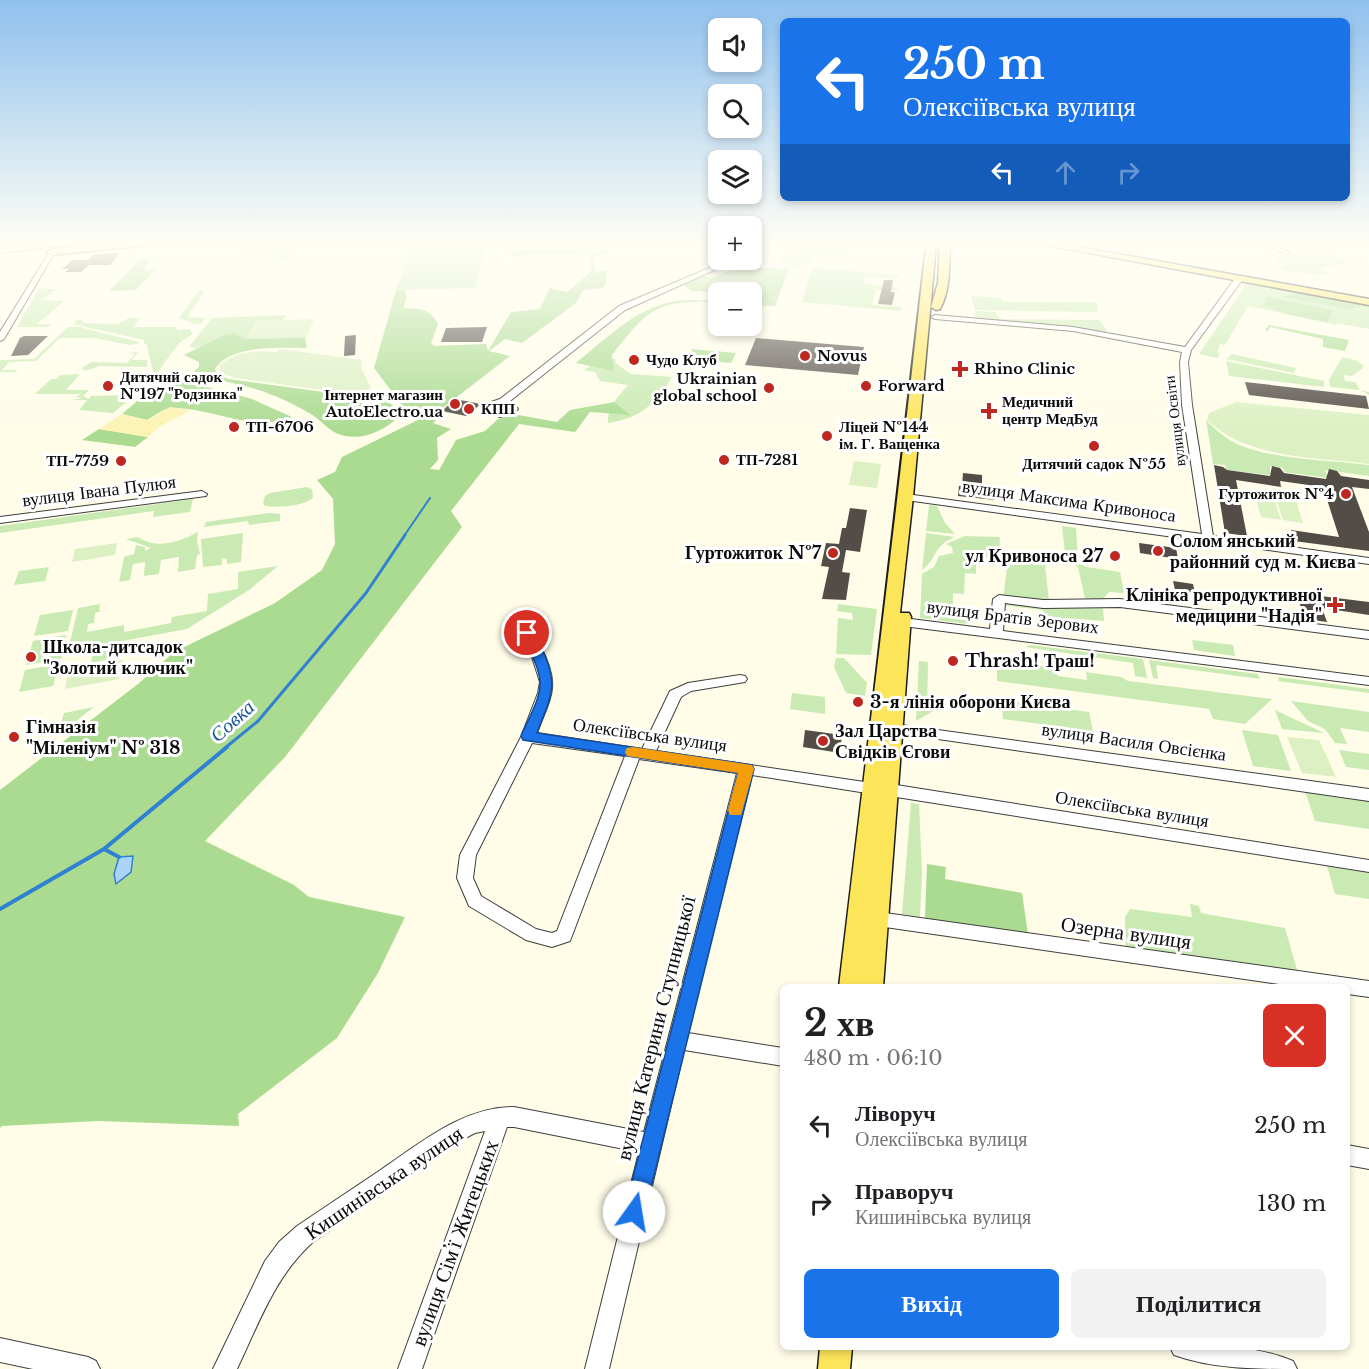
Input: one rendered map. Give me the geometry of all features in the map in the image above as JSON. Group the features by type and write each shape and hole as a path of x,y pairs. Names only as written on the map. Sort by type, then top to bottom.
{"main road":[{"path":"871,984 878,920 882,789 910,497 932,306"},
{"path":"932,310 934,306"},
{"path":"851,984 882,789 894,729 910,497"},
{"path":"834,1369 836,1350"}],"street":[{"path":"0,339 19,306"},
{"path":"503,402 627,306"},
{"name":"вулиця Освіти","path":"1208,539 1187,405 1184,362 1187,350 1219,306"},
{"path":"932,310 1073,330 1187,350"},
{"name":"вулиця Івана Пулюя","path":"0,520 202,494"},
{"name":"вулиця Максима Кривоноса","path":"910,497 1369,561"},
{"path":"996,633 999,599 1043,604 1120,603 1369,635"},
{"name":"вулиця Братів Зерових","path":"903,622 1369,681"},
{"path":"527,633 539,657 547,682 545,693 528,736 468,855 465,878 475,901 532,935 552,940 564,936 641,753 675,694 688,687 740,679"},
{"name":"вулиця Василя Овсієнка","path":"894,729 1369,795"},
{"name":"Олексіївська вулиця","path":"528,736 1369,866"},
{"name":"вулиця Катерини Ступницької","path":"597,1369 651,1144 746,769"},
{"name":"Озерна вулиця","path":"878,920 1333,984"},
{"name":"Озерна вулиця","path":"1350,986 1369,989"},
{"path":"677,1040 780,1057"},
{"name":"Кишинівська вулиця","path":"225,1369 273,1269 287,1250 305,1234 444,1138 472,1124 500,1117 514,1117 651,1144"},
{"name":"вулиця Сімʼї Житецьких","path":"410,1369 500,1117"},
{"path":"1350,1156 1369,1159"},
{"path":"0,1350 88,1369"},
{"path":"1196,1350 1285,1369"}],"green space":[{"path":"29,306 58,306 37,324 51,324 48,327 17,327"},
{"path":"188,306 195,306 187,317 205,318 202,323 194,324 179,318"},
{"path":"392,306 404,306 403,308 423,310 431,314 438,324 431,343 434,346 486,344 488,351 511,312 540,309 541,306 572,306 522,343 505,339 489,351 510,356 440,410 444,413 433,423 451,429 437,438 438,460 430,469 439,470 456,440 485,431 498,419 513,414 557,422 570,410 614,402 630,415 590,412 575,432 519,424 451,511 462,527 285,757 205,841 294,885 309,897 405,917 378,973 337,1038 238,1114 239,1126 98,1121 2,1126 0,1128 0,790 138,684 174,652 275,603 322,570 335,544 333,499 317,480 335,472 342,457 422,418 401,404 374,368"},
{"path":"665,306 645,317 612,355 614,371 576,363 613,332 653,307"},
{"path":"845,306 901,307 901,311"},
{"path":"974,306 1097,306 1098,312 975,310"},
{"path":"1232,306 1369,306 1369,329 1337,323 1336,325 1248,306 1225,345 1220,344 1217,352 1220,354 1218,358 1199,354"},
{"path":"1264,306 1312,306 1333,310 1328,322 1287,314"},
{"path":"1332,306 1361,306 1349,309"},
{"path":"975,311 995,312 1000,319 1099,320 1107,330 1106,334 976,319"},
{"path":"286,315 283,320 256,321 247,338 307,336 305,338 244,339 223,335 197,348 189,347 212,318"},
{"path":"129,318 140,318 134,327 175,327 178,330 189,329 193,334 179,343 157,373 153,372 144,340 73,324 77,320 83,320 83,323 117,324"},
{"path":"314,319 307,336 247,338 256,321"},
{"path":"1269,325 1349,340 1345,351 1323,347 1323,339 1270,327 1268,331 1265,330"},
{"path":"68,327 79,327 139,342 129,345 95,338 60,338 36,361 9,362 2,370 18,370 0,372 0,360 34,359"},
{"path":"235,333 244,339 305,338 307,348 244,351 222,361 215,369 217,374 228,379 353,396 373,390 396,408 399,416 386,427 370,434 344,436 336,433 304,410 262,391 190,375 199,367 199,362 184,355 223,335"},
{"path":"280,349 362,360 361,367 371,388 352,394 236,378 221,373 219,369 226,360 239,354 277,352"},
{"path":"691,349 736,353 731,363 698,360"},
{"path":"138,352 132,360 147,360 147,367 100,366 85,371 82,368 91,362 127,363 135,354 128,353"},
{"path":"1232,354 1296,368 1294,373 1226,359"},
{"path":"1342,357 1355,360 1363,365 1363,368 1352,376 1344,375 1345,381 1355,382 1360,390 1330,387 1329,380"},
{"path":"606,359 616,359 615,363 631,374 672,377 646,409 629,418 608,423 611,407 628,385 600,381 595,372 583,370"},
{"path":"1226,361 1324,381 1324,387 1229,376"},
{"path":"80,374 66,390 89,390 83,396 89,399 91,396 135,395 113,413 79,410 87,400 72,400 83,398 76,397 81,394 35,394 51,379 56,379 60,375"},
{"path":"164,378 177,379 252,399 292,417 263,423 202,411 172,408 147,420 122,414"},
{"path":"1236,402 1369,415 1369,464 1305,458 1263,450 1243,443 1224,433 1207,420 1209,413"},
{"path":"1206,420 1221,434 1239,445 1286,457 1369,465 1369,476 1325,470 1328,478 1284,472 1283,468 1270,466 1270,475 1226,470 1225,465 1213,464"},
{"path":"99,429 148,437 135,447 82,440"},
{"path":"854,461 881,464 877,488 849,485"},
{"path":"307,487 312,489 313,498 309,501 277,507 265,506 263,503 265,496 270,493"},
{"path":"1255,496 1274,498 1281,520 1261,517"},
{"path":"193,499 190,512 153,517 154,511 0,533 0,526"},
{"path":"1276,499 1296,501 1303,523 1283,520"},
{"path":"929,505 937,506 945,523 955,534 926,531"},
{"path":"269,513 280,514 280,521 249,525 248,521 204,527 206,522"},
{"path":"1062,526 1076,528 1078,561 1086,567 1120,572 1124,593 1109,592 1103,599 1085,599 1078,567 1066,561"},
{"path":"198,532 197,541 200,554 197,555 195,569 178,572 179,557 161,560 159,574 144,576 145,562 133,564 130,580 119,582 124,557 134,554 136,545 145,547 145,551 151,548 126,539 138,537 160,544 183,539"},
{"path":"243,533 241,562 227,564 227,559 222,558 222,565 203,567 201,539"},
{"path":"926,533 955,537 939,548 922,570"},
{"path":"965,536 1000,537 999,554 991,557 976,556 976,574 965,573 964,594 953,593 953,613 968,615 968,624 920,618 922,574 934,567 939,556 953,553 952,547 946,544"},
{"path":"117,543 115,555 72,562 75,549"},
{"path":"1008,561 1045,565 1049,601 1003,598"},
{"path":"278,566 249,590 187,629 68,651 78,608 100,604 99,610 101,611 95,613 94,623 88,624 87,632 124,625 124,632 171,623 172,617 207,611 208,594 238,589 238,572"},
{"path":"49,567 45,581 14,585 19,571"},
{"path":"1004,601 1090,604 1103,607 1104,621 1064,618 1064,629 1044,627 1043,610 1003,605"},
{"path":"838,604 877,609 871,655 836,654 838,618 853,620 852,613 837,611"},
{"path":"73,610 68,631 34,636 40,615"},
{"path":"66,635 61,659 26,665 33,641"},
{"path":"1192,640 1233,645 1235,656 1194,650"},
{"path":"118,645 116,658 91,663 94,649"},
{"path":"1030,645 1143,659 1147,678 1135,676 1133,663 1025,647"},
{"path":"836,658 844,658 867,683 865,696 846,693 834,667"},
{"path":"123,660 119,679 65,689 69,669"},
{"path":"997,660 1053,668 1058,676 1087,680 1086,672 1121,677 1128,681 1272,699 1245,724 1213,719 1209,709 997,681"},
{"path":"1149,660 1258,674 1260,679 1156,665 1158,679 1153,678"},
{"path":"919,661 928,662 927,707 938,708 916,721"},
{"path":"59,664 53,686 19,692 25,670"},
{"path":"1279,677 1369,689 1369,693 1278,681"},
{"path":"792,693 825,697 825,714 790,709"},
{"path":"1001,700 1089,712 1093,731 1003,719"},
{"path":"1291,701 1369,712 1369,732 1340,728 1347,744 1335,743 1325,729 1308,721"},
{"path":"94,707 57,736 64,713"},
{"path":"1275,710 1322,732 1323,733 1282,729"},
{"path":"1242,730 1278,735 1291,771 1253,766"},
{"path":"1287,737 1319,740 1336,777 1302,773"},
{"path":"1339,750 1369,754 1369,770 1346,767"},
{"path":"1304,788 1369,798 1369,829 1315,821"},
{"path":"911,803 919,804 922,873 920,917 902,914"},
{"path":"927,864 946,867 945,879 1022,893 1028,934 925,918"},
{"path":"1327,866 1369,873 1369,899 1335,894"},
{"path":"1190,904 1199,906 1201,913 1285,928 1298,973 1126,953 1125,917 1130,909 1192,917"}],"sand":[{"path":"170,407 191,410 159,427 148,437 99,429 122,414 147,420"}],"water":[{"path":"133,856 131,872 116,884 114,874 119,857"}],"building":[{"path":"487,327 482,342 441,342 446,328"},
{"path":"356,335 355,355 344,356 345,336"},
{"path":"48,336 28,355 11,356 20,338"},
{"name":"Novus","path":"756,338 864,347 858,375 745,365"},
{"path":"1245,382 1366,396 1369,409 1249,395"},
{"path":"455,399 481,404 466,416 442,411"},
{"path":"1214,465 1227,470 1270,476 1272,466 1280,468 1284,473 1326,479 1329,469 1337,471 1341,476 1369,480 1369,489 1352,487 1369,532 1369,551 1294,541 1291,530 1339,537 1323,487 1280,481 1281,487 1236,480 1247,536 1225,533"},
{"path":"963,473 982,475 982,488 995,490 995,500 958,496"},
{"name":"Гуртожиток №7","path":"850,508 867,510 860,552 846,550 842,572 850,573 846,600 822,599 829,567 821,566 826,543 839,544 842,528 846,528"},
{"name":"Солом'янський районний суд м. Києва","path":"1139,543 1176,548 1178,559 1140,553"},
{"path":"1173,581 1193,584 1195,593 1186,592 1187,596 1176,594"},
{"name":"Клініка репродуктивної медицини \"Надія\"","path":"1296,593 1369,602 1369,615 1322,608 1327,622 1305,619"},
{"name":"Зал Царства Свідків Єгови","path":"805,730 842,735 840,753 803,747"}],"waterway":[{"name":"Совка","path":"404,536 430,498"},
{"name":"Совка","path":"225,748 258,721 366,593 405,535"},
{"name":"Совка","path":"104,849 227,747"},
{"name":"Совка","path":"0,909 104,849"},
{"path":"104,849 119,857"}],"slow traffic":[{"path":"633,752 746,769 736,810"}],"place":[{"name":"Novus","path":"805,356"},
{"name":"Чудо Клуб","path":"634,360"},
{"name":"Rhino Clinic","path":"960,369"},
{"name":"Дитячий садок №197 \"Родзинка\"","path":"108,386"},
{"name":"Forward","path":"866,386"},
{"name":"Ukrainian global school","path":"769,388"},
{"name":"Інтернет магазин AutoElectro.ua","path":"455,404"},
{"name":"КПП","path":"469,409"},
{"name":"Медичний центр МедБуд","path":"989,411"},
{"name":"ТП-6706","path":"234,427"},
{"name":"Ліцей №144 ім. Г. Ващенка","path":"827,436"},
{"name":"Дитячий садок №55","path":"1094,446"},
{"name":"ТП-7281","path":"724,460"},
{"name":"ТП-7759","path":"121,461"},
{"name":"Гуртожиток №4","path":"1346,494"},
{"name":"Солом'янський районний суд м. Києва","path":"1158,551"},
{"name":"Гуртожиток №7","path":"833,553"},
{"name":"ул Кривоноса 27","path":"1115,556"},
{"name":"Клініка репродуктивної медицини \"Надія\"","path":"1335,605"},
{"name":"Школа-дитсадок \"Золотий ключик\"","path":"31,657"},
{"name":"Thrash! Траш!","path":"953,661"},
{"name":"3-я лінія оборони Києва","path":"858,702"},
{"name":"Гімназія \"Міленіум\" № 318","path":"14,737"},
{"name":"Зал Царства Свідків Єгови","path":"823,741"}],"route":[{"path":"527,633 539,657 547,682 528,736 746,769 634,1212"}]}
